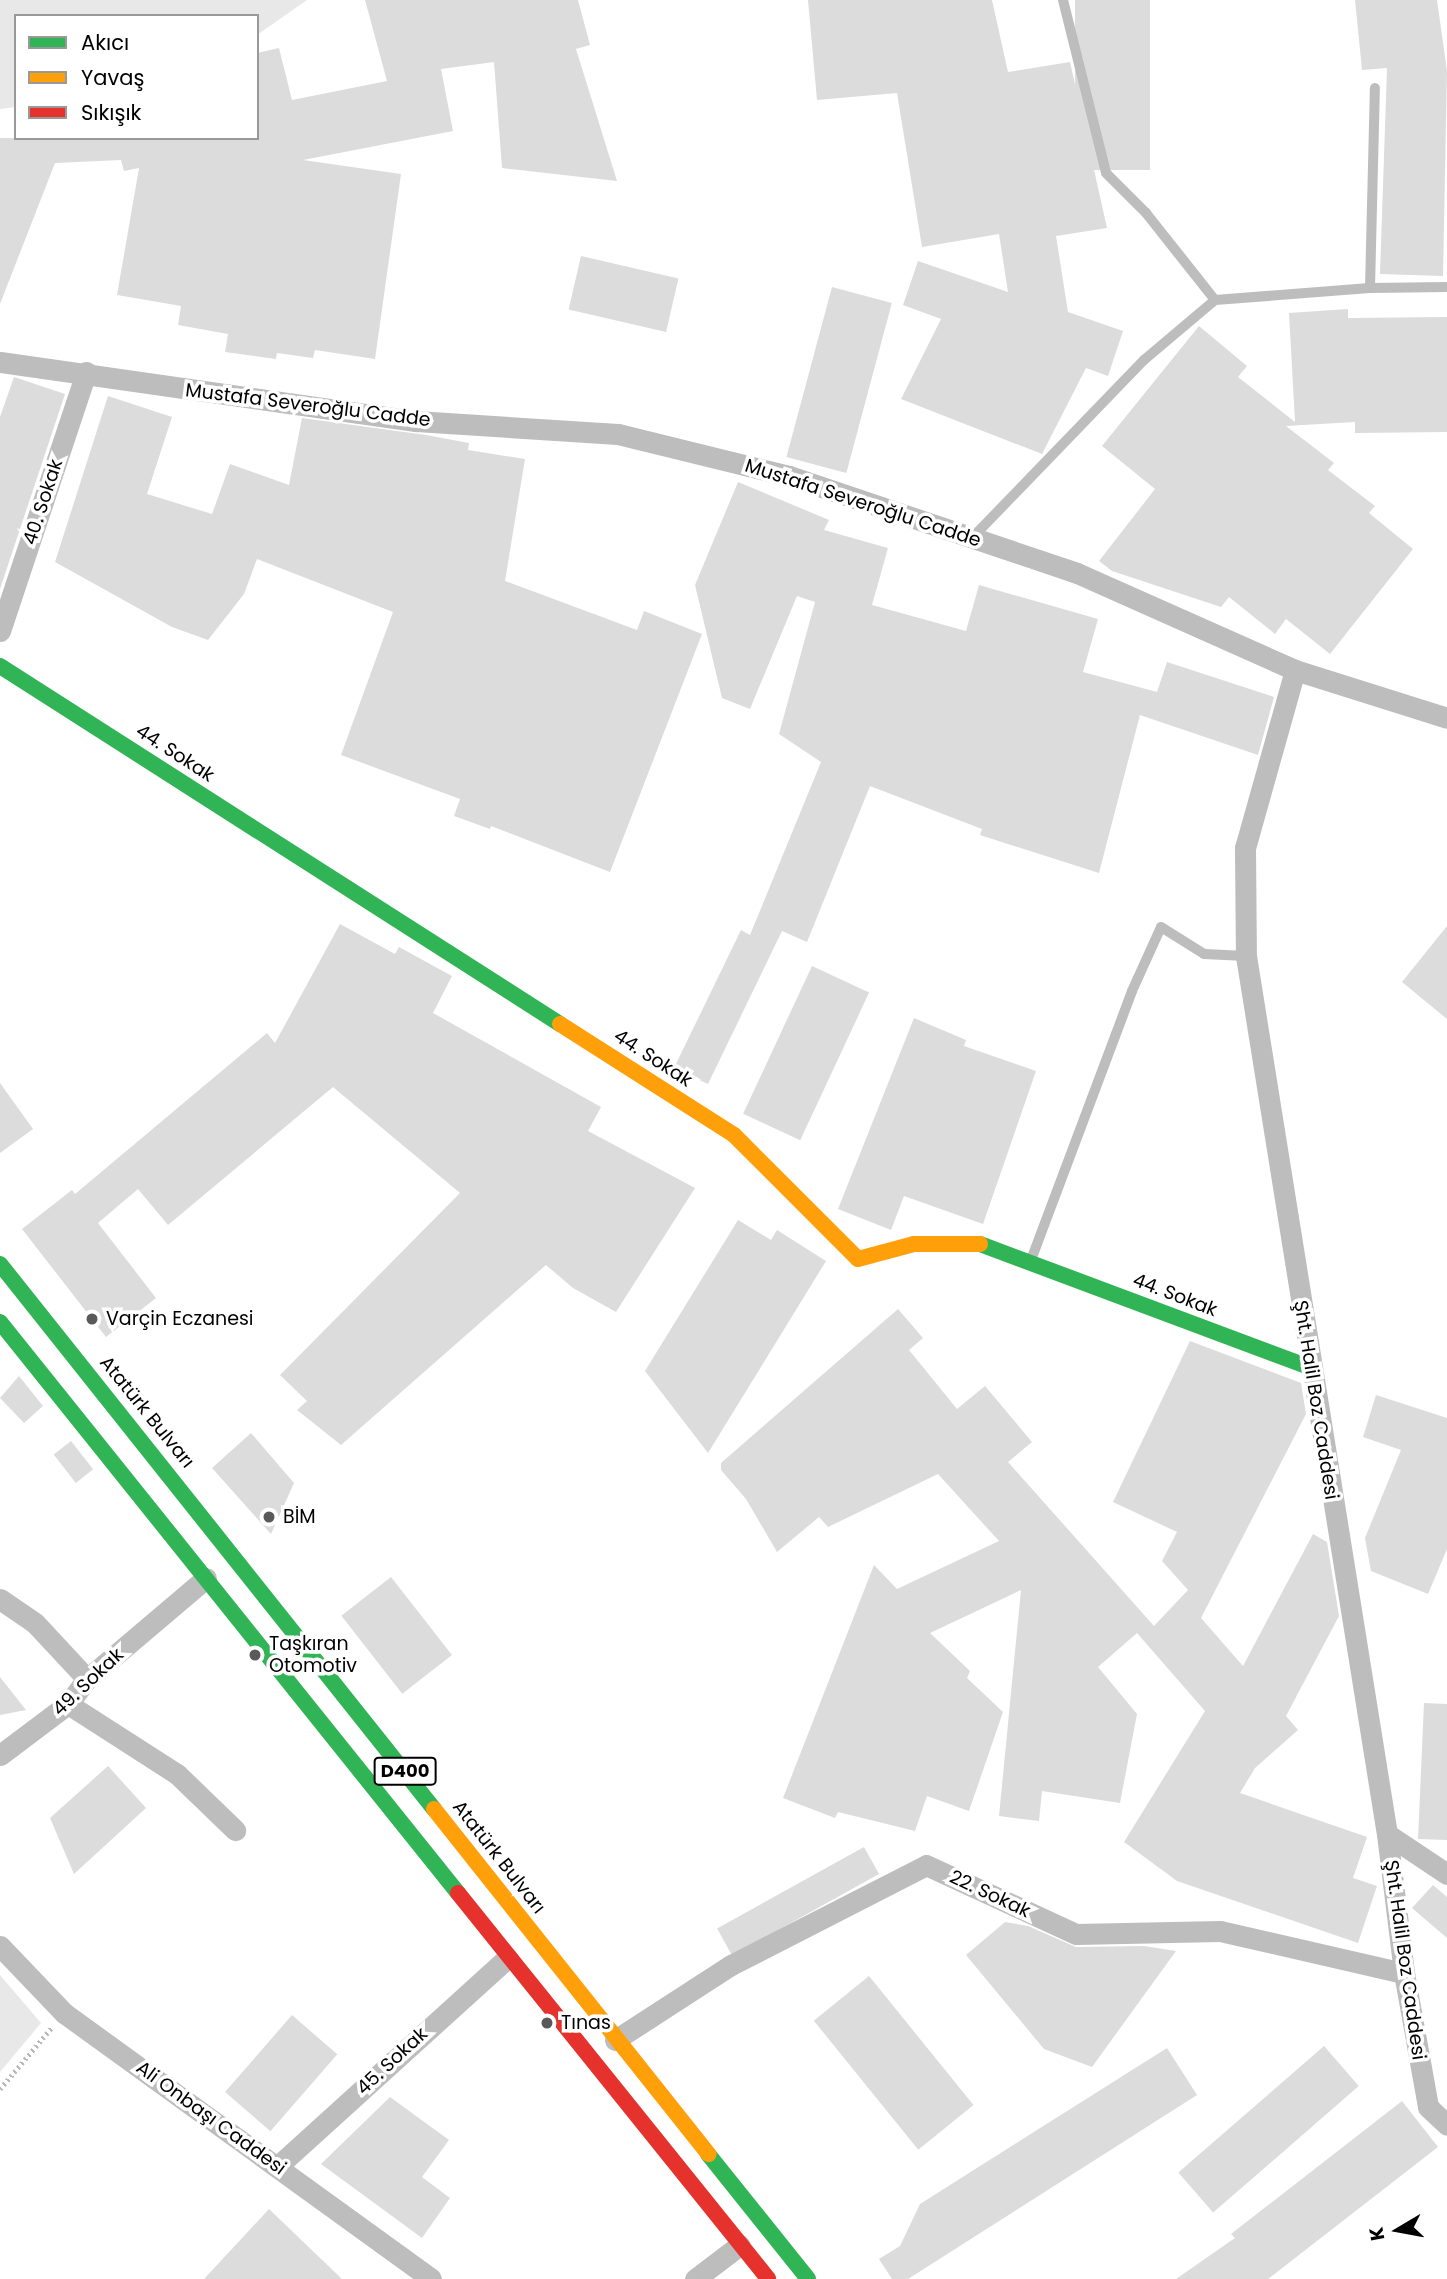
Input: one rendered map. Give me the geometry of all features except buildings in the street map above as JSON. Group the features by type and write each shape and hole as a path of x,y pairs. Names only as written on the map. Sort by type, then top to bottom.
{"main road":[{"name":"44. Sokak","path":"0,666 734,1135 858,1259 914,1244 981,1244 1311,1368"},
{"name":"Atatürk Bulvarı","path":"0,1264 615,2040 808,2279"},
{"name":"D400","path":"0,1322 507,1958 768,2279"}],"street":[{"name":"Mustafa Severoğlu Cadde","path":"0,362 86,372 194,392 416,421 618,434 789,476 1077,573 1295,670 1447,719"},
{"name":"40. Sokak","path":"0,631 86,372"},
{"name":"Şht. Halil Boz Caddesi","path":"1295,670 1245,848 1246,956 1387,1834 1404,1973 1428,2107 1447,2125"},
{"name":"49. Sokak","path":"0,1755 68,1704 87,1679 206,1578"},
{"path":"0,1599 35,1623 87,1679"},
{"path":"68,1704 177,1774 235,1830"},
{"path":"1387,1834 1447,1874"},
{"name":"22. Sokak","path":"615,2040 731,1965 926,1865 1076,1934 1220,1931 1404,1973"},
{"name":"Ali Onbaşı Caddesi","path":"0,1946 64,2013 279,2165 431,2279"},
{"name":"45. Sokak","path":"279,2165 507,1958"},
{"path":"695,2279 740,2245"}],"lane":[{"path":"1063,0 1106,173 1146,213 1216,300"},
{"path":"1370,288 1375,88"},
{"path":"972,538 1144,360 1216,300 1370,288 1447,287"},
{"path":"1030,1263 1132,991 1161,928 1204,954 1246,956"}],"path":[{"path":"0,2089 64,2013"}],"shaded area":[{"path":"0,0 307,0 259,34 259,14 14,14 14,107 0,109"},
{"path":"0,1975 41,2023 0,2072"}],"traffic: fast":[{"path":"0,666 560,1024"},
{"path":"980,1244 1311,1368"},
{"path":"0,1264 434,1809"},
{"path":"0,1322 458,1893"},
{"path":"708,2154 808,2279"}],"traffic: slow":[{"path":"560,1024 734,1135 858,1259 914,1244 980,1244"},
{"path":"434,1809 708,2154"}],"traffic: jam":[{"path":"458,1893 768,2279"}],"place":[{"name":"Varçin Eczanesi","path":"92,1319"},
{"name":"BİM","path":"269,1517"},
{"name":"Taşkıran Otomotiv","path":"255,1655"},
{"name":"Tınas","path":"547,2023"}]}
